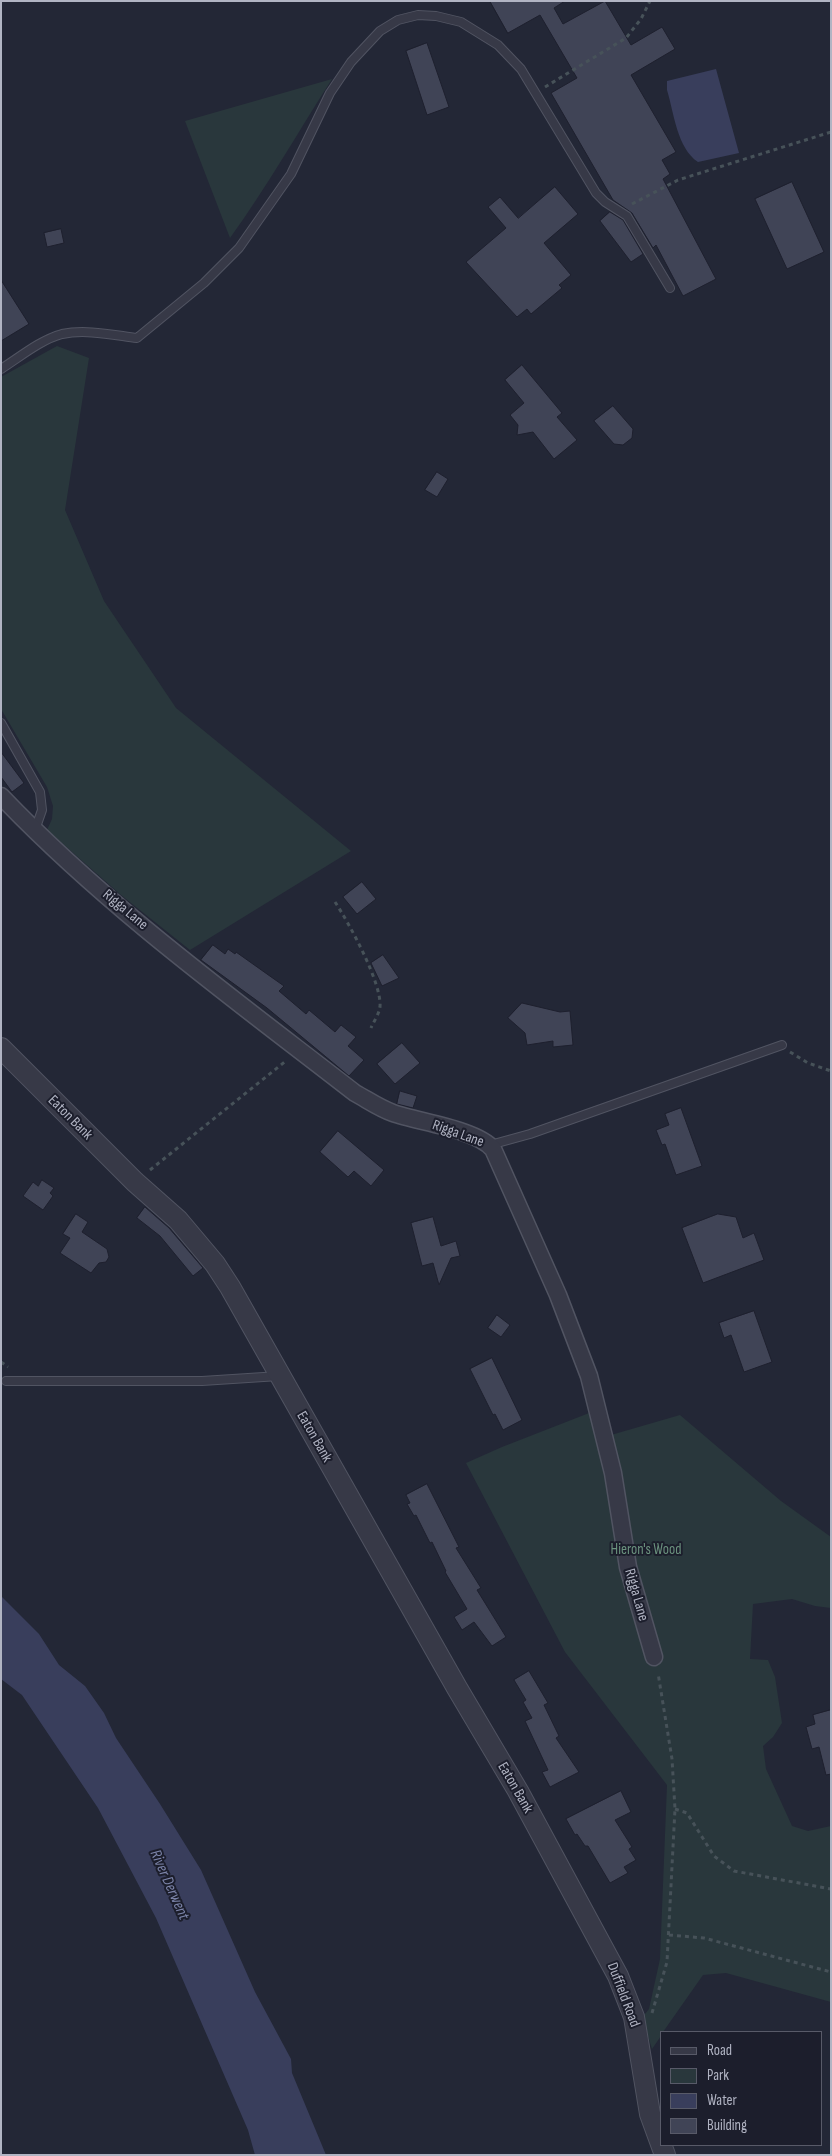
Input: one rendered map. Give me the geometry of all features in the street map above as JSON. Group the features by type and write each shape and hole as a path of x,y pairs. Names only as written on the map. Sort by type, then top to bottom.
{"street":[{"name":"Rigga Lane","path":"1,796 35,831 137,921 355,1093 393,1113 460,1132 490,1145 498,1158 558,1295 588,1376 613,1473 628,1566 654,1657"},
{"name":"Eaton Bank","path":"1,1048 135,1182 178,1220 215,1264 518,1791 563,1874"},
{"name":"Duffield Road","path":"563,1874 618,1976 629,2003 637,2031 650,2114 660,2143"}],"lane":[{"path":"1,369 31,349 63,334 83,333 137,338 204,283 239,248 291,174 330,93 351,62 380,31 398,20 418,15 436,16 461,22 498,45 511,57 536,93 596,193 605,202 627,216 670,288"},
{"path":"1,723 40,792 42,810 35,831"},
{"path":"490,1145 530,1134 782,1045"},
{"path":"6,1381 202,1381 279,1376"}],"path":[{"path":"536,93 626,38 641,19 650,1"},
{"path":"619,211 678,180 831,132"},
{"path":"335,902 345,917 377,986 380,1008 371,1028"},
{"path":"782,1045 808,1062 831,1071"},
{"path":"135,1182 299,1050"},
{"path":"1,1362 4,1366"},
{"path":"637,2031 654,2010 667,1962 675,1809 672,1759 663,1694 654,1657"},
{"path":"675,1809 687,1813 714,1856 734,1871 831,1889"},
{"path":"669,1935 704,1938 831,1972"}],"green space":[{"path":"332,79 270,179 230,238 185,121"},
{"path":"57,346 89,358 65,510 104,601 176,708 351,851 190,950 121,895 47,830 52,819 53,806 47,787 1,709 1,377"},
{"name":"Hieron's Wood","path":"602,1408 611,1435 680,1415 781,1501 831,1537 831,1608 815,1606 792,1599 753,1604 750,1659 768,1660 775,1677 782,1723 773,1737 763,1746 766,1769 792,1826 808,1831 831,1826 831,2002 726,1973 703,1975 664,2031 660,2031 660,2037 652,2049 641,2013 645,2014 649,2009 660,1959 667,1785 565,1652 466,1463"}],"water":[{"path":"716,69 739,153 698,162 685,148 677,129 667,90 667,81"},
{"name":"River Derwent","path":"1,1596 39,1634 59,1665 85,1686 104,1713 116,1738 201,1870 255,1992 291,2059 292,2073 326,2155 255,2155 248,2130 156,1918 98,1808 22,1695 1,1679"}],"building":[{"path":"490,1 565,1 554,8 563,24 605,1 631,45 662,27 675,49 631,75 676,152 662,160 670,174 663,179 716,279 683,296 656,245 653,248 632,213 613,200 551,93 577,78 540,15 508,33"},
{"path":"427,43 449,107 427,115 406,51"},
{"path":"792,182 824,252 787,269 755,199"},
{"path":"555,187 578,214 544,243 571,275 559,285 562,288 531,314 527,309 517,317 466,262 506,228 488,207 500,197 518,218"},
{"path":"610,212 623,220 643,254 631,262 600,221"},
{"path":"61,229 64,243 47,247 44,233"},
{"path":"1,280 29,324 1,341"},
{"path":"522,365 562,413 557,417 577,440 554,459 533,432 517,435 518,425 510,415 524,403 505,380"},
{"path":"613,406 633,429 632,438 623,445 614,444 594,421"},
{"path":"437,472 448,479 437,497 425,490"},
{"path":"1,752 24,783 12,792 1,777"},
{"path":"362,882 376,899 357,914 343,897"},
{"path":"213,945 225,954 228,949 235,954 236,952 284,986 279,991 306,1014 309,1010 335,1032 341,1025 356,1037 348,1046 364,1060 349,1076 267,1008 201,960"},
{"path":"383,955 399,978 382,986 371,963"},
{"path":"522,1003 560,1012 570,1011 573,1045 553,1047 553,1041 527,1045 525,1033 508,1018"},
{"path":"402,1043 420,1063 395,1084 377,1064"},
{"path":"400,1091 417,1096 413,1108 397,1104"},
{"path":"681,1108 702,1166 676,1175 665,1144 662,1145 656,1130 669,1125 665,1114"},
{"path":"338,1131 384,1170 371,1186 354,1171 348,1177 320,1152"},
{"path":"42,1180 54,1188 50,1193 53,1196 43,1210 23,1196 33,1182 38,1186"},
{"path":"145,1207 169,1228 203,1268 193,1276 160,1236 137,1218"},
{"path":"76,1214 88,1222 82,1232 107,1249 109,1257 106,1262 99,1263 91,1273 60,1253 70,1238 63,1234"},
{"path":"718,1214 736,1217 743,1238 754,1233 764,1260 703,1283 682,1228"},
{"path":"433,1217 441,1246 456,1241 460,1256 451,1258 439,1285 433,1263 422,1266 411,1223"},
{"path":"754,1311 772,1362 744,1372 731,1335 724,1338 719,1323"},
{"path":"497,1315 510,1325 501,1337 488,1328"},
{"path":"492,1358 522,1420 503,1430 495,1414 493,1415 470,1369"},
{"path":"427,1484 459,1547 456,1548 481,1588 477,1590 506,1637 492,1646 474,1622 462,1630 454,1617 467,1609 445,1572 432,1542 430,1543 416,1515 414,1516 407,1504 410,1503 406,1495"},
{"path":"529,1671 548,1703 544,1705 559,1736 556,1738 579,1772 550,1787 542,1772 548,1770 525,1721 532,1718 523,1702 526,1700 514,1680"},
{"path":"831,1710 831,1774 826,1775 819,1747 812,1749 806,1727 815,1724 813,1715"},
{"path":"621,1791 631,1812 615,1820 632,1847 629,1849 636,1860 624,1867 628,1873 610,1883 588,1846 585,1846 577,1834 575,1835 566,1819"}]}
